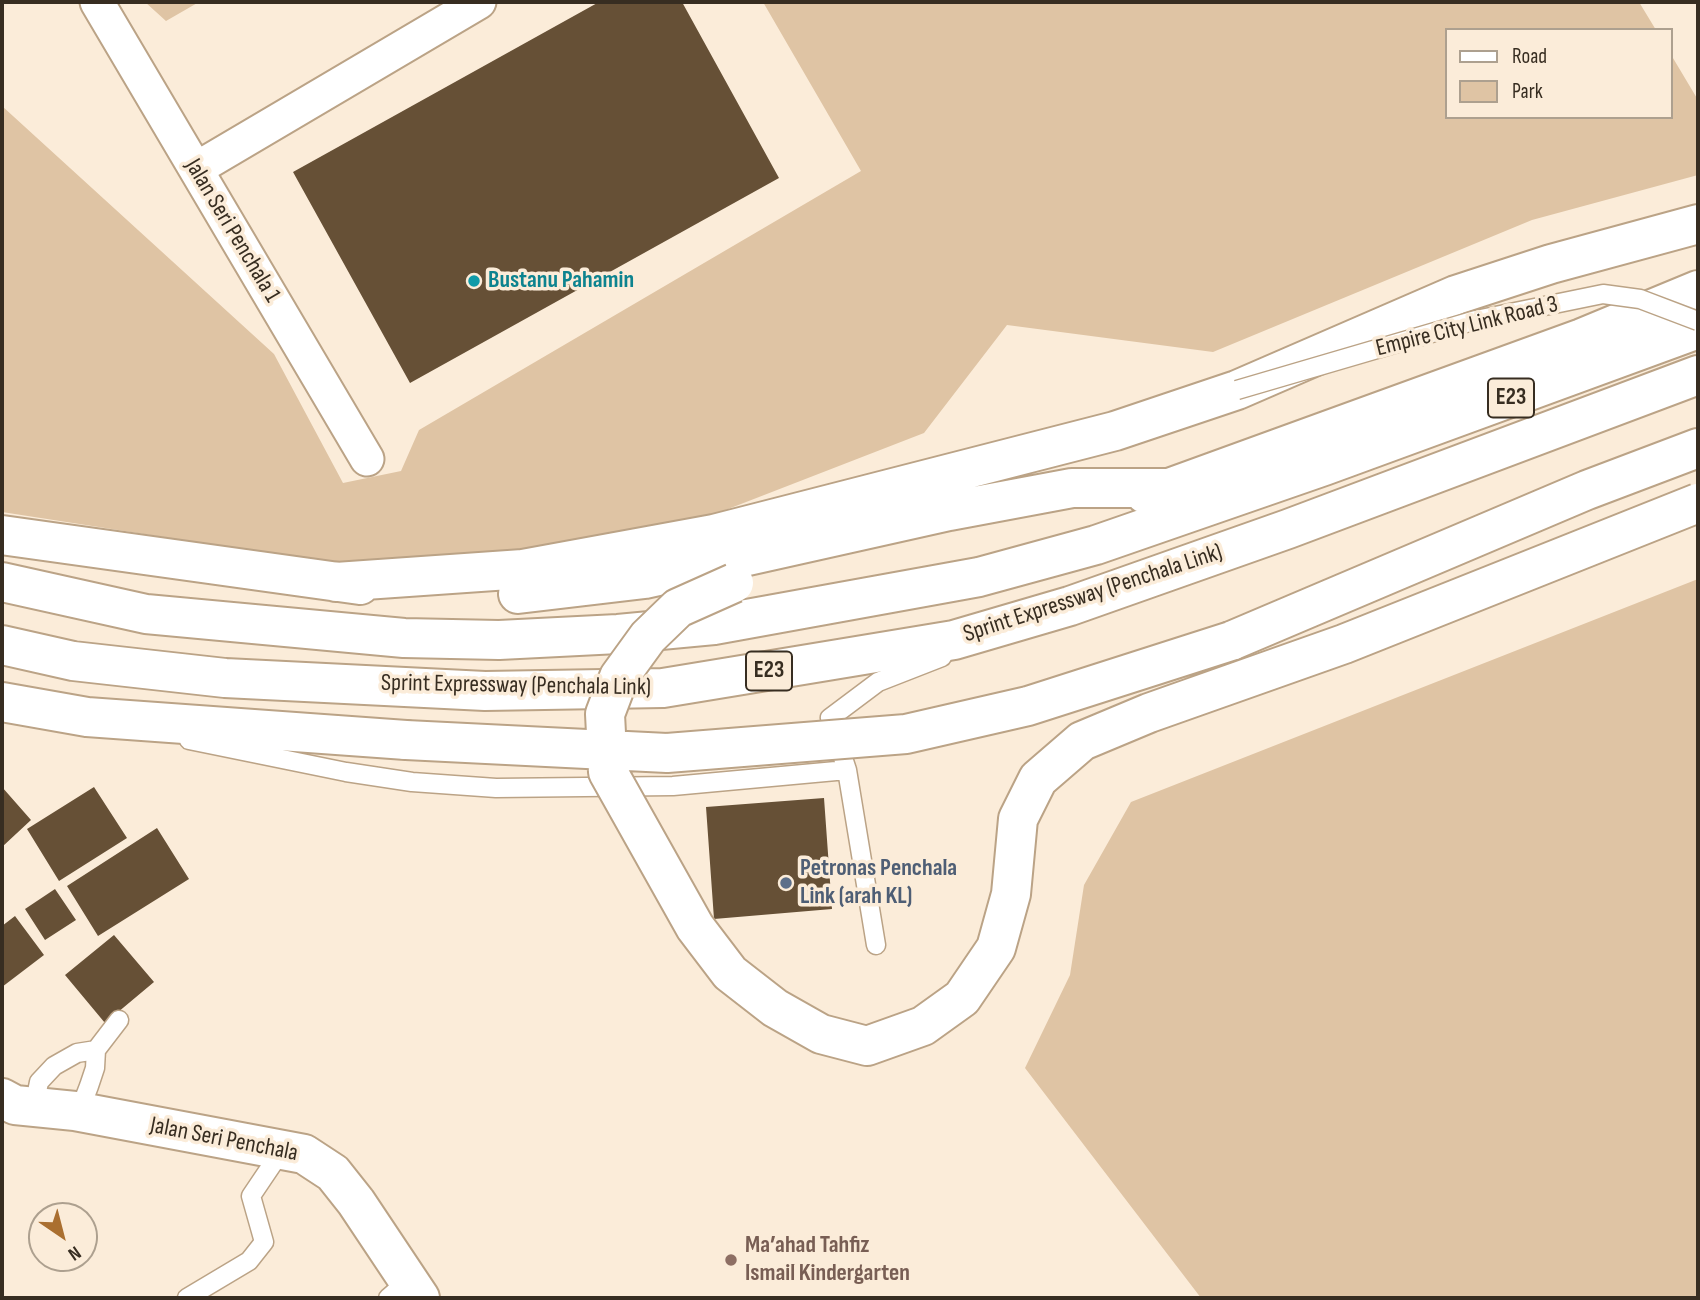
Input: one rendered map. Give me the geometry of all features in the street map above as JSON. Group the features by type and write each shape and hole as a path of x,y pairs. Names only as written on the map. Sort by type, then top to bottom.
{"main road":[{"path":"336,582 536,567 713,534 1115,431 1237,390 1456,295 1551,264 1698,225"},
{"path":"1698,290 1582,338 1169,488 978,533 734,583 678,608 648,637 619,677 605,714 608,772 695,928 730,973 775,1008 821,1034 867,1046 923,1026 962,998 996,948 1011,894 1018,819 1038,779 1082,741 1149,713 1344,644 1698,503"},
{"path":"1582,338 1698,311"},
{"name":"Sprint Expressway (Penchala Link)","path":"2,582 146,614 404,638 499,640 618,634 714,625 979,577 1096,545 1324,466 1698,328"},
{"name":"Sprint Expressway (Penchala Link)","path":"2,645 73,661 225,678 485,691 663,688 954,640 1062,609 1289,529 1698,375"},
{"path":"1504,447 1698,402"},
{"path":"2,702 87,718 406,740 667,753 906,734 1028,706 1231,641 1587,490 1698,448"},
{"path":"2,535 409,592 515,594 645,579 949,512 1072,488 1169,488"},
{"name":"Jalan Seri Penchala","path":"18,1102 304,1154 333,1173 356,1202 406,1292"}],"street":[{"name":"Jalan Seri Penchala 1","path":"97,2 367,459"},
{"path":"196,169 479,2"}],"lane":[{"name":"Empire City Link Road 3","path":"1237,390 1476,320 1603,295 1640,299 1698,321"},
{"path":"876,945 847,769 831,718 878,682 1062,609"},
{"path":"87,718 252,755 412,782 496,788 673,786 847,769"},
{"path":"75,1111 84,1099 95,1069 96,1049 119,1020"},
{"path":"18,1102 54,1066 77,1053 96,1049"},
{"path":"187,1298 250,1261 264,1242 251,1196 282,1150"}],"green space":[{"path":"145,2 199,2 166,21"},
{"path":"763,2 1639,2 1655,28 1444,28 1444,119 1672,119 1672,56 1698,100 1698,175 1532,220 1213,352 1007,325 924,433 692,523 519,552 337,564 2,512 2,106 274,354 343,483 401,471 419,430 861,171"},
{"path":"1698,579 1698,1298 1201,1298 1025,1068 1070,975 1084,885 1131,802"}],"building":[{"name":"Bustanu Pahamin","path":"599,2 682,2 779,178 410,383 293,172"},
{"path":"2,787 31,820 2,847"},
{"path":"94,787 127,838 59,881 27,829"},
{"path":"824,798 832,909 714,919 706,807"},
{"path":"157,828 189,879 98,936 67,886"},
{"path":"55,889 76,920 45,940 25,909"},
{"path":"15,916 44,955 2,987 2,926"},
{"path":"114,935 154,982 105,1023 65,975"}],"place":[{"name":"Bustanu Pahamin","path":"474,281"},
{"name":"Petronas Penchala Link (arah KL)","path":"786,883"},
{"name":"Ma’ahad Tahfiz Ismail Kindergarten","path":"731,1260"}]}
